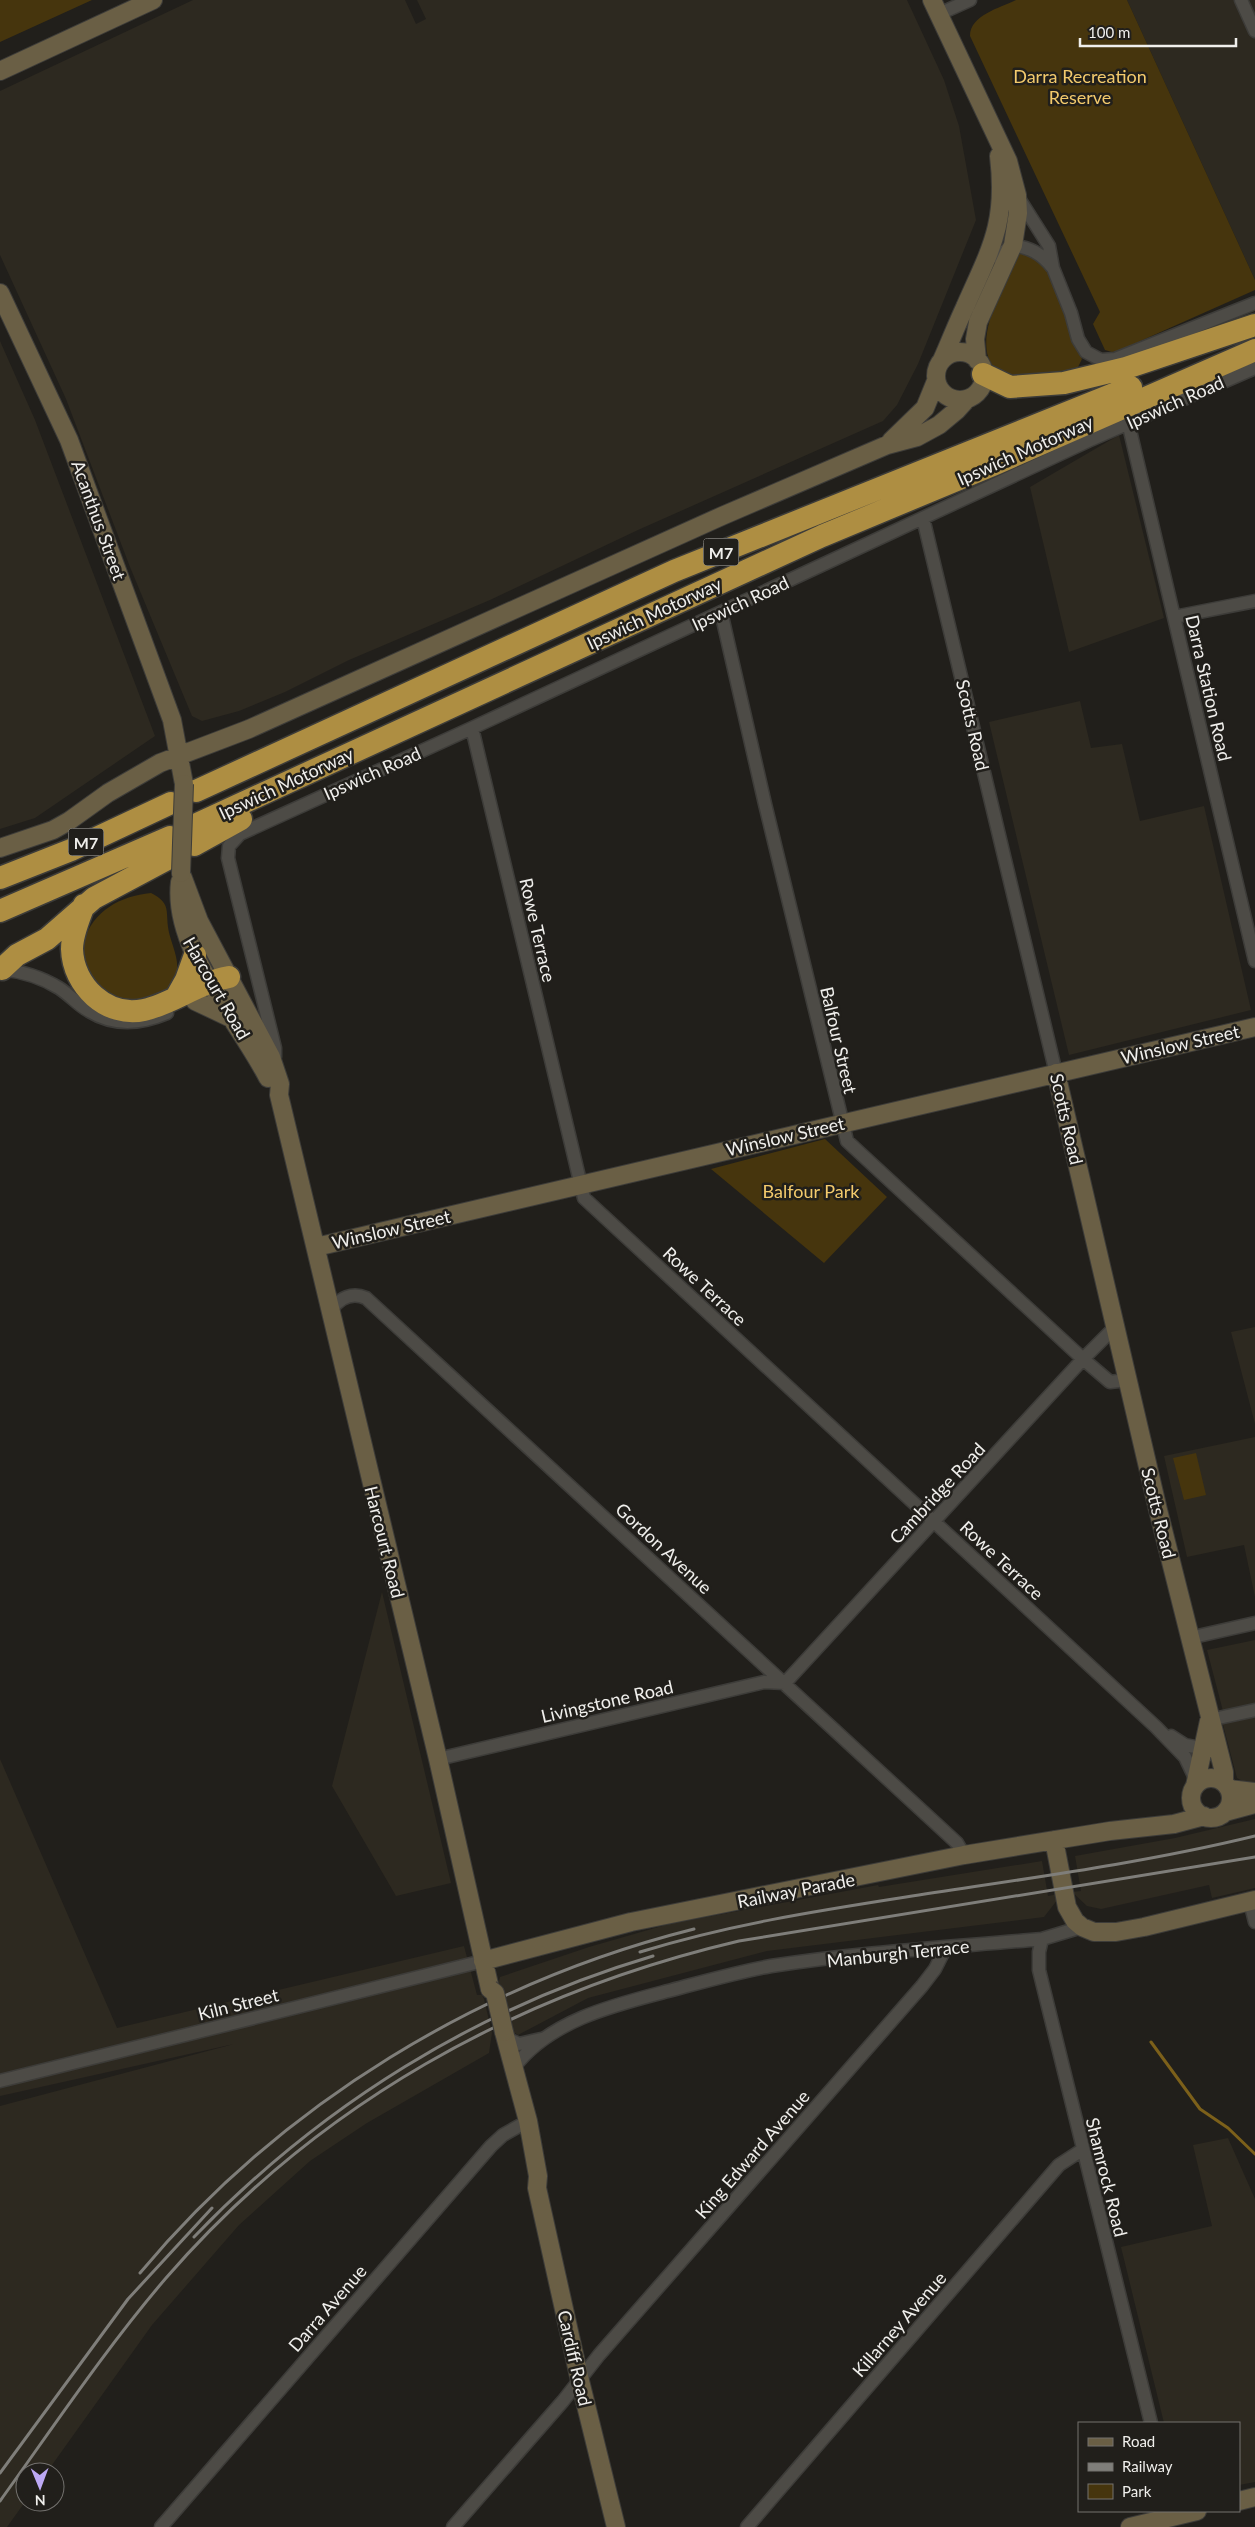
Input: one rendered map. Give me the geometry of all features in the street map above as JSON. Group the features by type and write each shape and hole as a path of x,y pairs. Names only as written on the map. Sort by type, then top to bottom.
{"highway":[{"path":"980,367 1010,387 1064,383 1126,368 1255,325"},
{"name":"Ipswich Motorway","path":"190,788 674,571 1255,335"},
{"name":"Ipswich Motorway","path":"194,835 302,787 311,771 822,536 995,464 1255,350"},
{"name":"M7","path":"0,878 71,850 171,803"},
{"path":"1,969 17,955 48,939 84,905 124,880 173,856"},
{"name":"M7","path":"0,911 173,856"},
{"path":"84,905 75,930 72,949 78,975 85,987 95,998 120,1010 134,1011 186,998 218,983"},
{"path":"186,998 186,980 194,955"}],"main road":[{"path":"0,70 153,0"},
{"path":"0,848 53,830 131,778 180,754 249,729 722,516 887,445 917,437 939,425 958,410 967,399 980,389 980,367 975,339 978,322 1013,245 1018,213 1017,195 1008,160 936,7"},
{"path":"887,445 909,426 925,408 936,381 936,373 988,258 1000,215 1002,194 997,138"},
{"name":"Acanthus Street","path":"0,293 69,440 172,720 180,754"},
{"path":"942,360 948,355 963,353 980,367"},
{"path":"936,381 944,395 959,400 967,399"},
{"name":"Harcourt Road","path":"180,754 190,788 173,856 183,928 194,955 218,983 274,1065 280,1084 279,1095"},
{"name":"Harcourt Road","path":"173,856 194,910 218,983 234,1020 279,1095 332,1309 490,1989 495,1993 503,2034"},
{"path":"186,998 234,1020"},
{"name":"Winslow Street","path":"316,1247 841,1122 1255,1027"},
{"name":"Scotts Road","path":"1056,1073 1127,1380 1209,1720 1211,1750 1224,1772 1226,1786"},
{"name":"Scotts Road","path":"1195,1783 1211,1750"},
{"path":"1255,1792 1226,1786 1212,1778 1195,1783 1191,1798 1198,1810 1215,1817 1225,1812 1255,1804"},
{"path":"1225,1812 1230,1801 1226,1786"},
{"name":"Railway Parade","path":"484,1961 631,1922 964,1855 1110,1831 1198,1810"},
{"path":"1054,1840 1067,1907 1075,1921 1082,1927"},
{"name":"Manburgh Terrace","path":"1082,1927 1094,1932 1116,1932 1252,1901"},
{"name":"Cardiff Road","path":"503,2034 515,2066 522,2123"},
{"name":"Cardiff Road","path":"503,2034 522,2123 538,2176 537,2188 580,2381 616,2527"},
{"path":"1240,2501 1255,2497"},
{"path":"1130,2527 1174,2514 1189,2512"}],"street":[{"path":"936,7 970,0"},
{"path":"1241,0 1255,31"},
{"path":"1017,195 1049,246 1053,268 1071,313 1078,339 1086,352 1101,360 1115,360 1255,303"},
{"path":"988,258 999,255 1013,245 1030,248 1044,257 1053,268"},
{"name":"Ipswich Road","path":"229,846 240,834 252,826 472,728 1128,422 1255,368"},
{"name":"Darra Station Road","path":"1128,422 1255,961"},
{"name":"Scotts Road","path":"924,518 1056,1073"},
{"path":"1174,617 1252,604"},
{"name":"Balfour Street","path":"721,612 847,1141 1083,1359 1110,1382 1127,1380"},
{"name":"Rowe Terrace","path":"472,728 584,1198 1156,1727 1185,1757 1195,1783"},
{"name":"Harcourt Road","path":"229,846 228,858 274,1048 274,1065"},
{"path":"1,969 26,974 50,983 89,1011 118,1022 152,1020 186,998"},
{"name":"Gordon Avenue","path":"332,1309 338,1302 348,1296 366,1298 957,1843 964,1855"},
{"name":"Cambridge Road","path":"785,1683 1083,1359 1115,1328"},
{"path":"1189,1638 1255,1623"},
{"name":"Livingstone Road","path":"438,1759 764,1682 785,1683"},
{"path":"1209,1720 1255,1710"},
{"name":"Rowe Terrace","path":"1156,1727 1185,1745 1211,1750"},
{"path":"1252,1901 1255,1922"},
{"name":"Manburgh Terrace","path":"515,2066 523,2056 546,2037 582,2018 605,2009 770,1966 1042,1938 1082,1927"},
{"name":"Shamrock Road","path":"1042,1938 1039,1952 1039,1970 1151,2422"},
{"name":"King Edward Avenue","path":"454,2527 580,2381 599,2355 922,1986 935,1969 946,1947"},
{"name":"Kiln Street","path":"0,2081 484,1961"},
{"name":"Manburgh Terrace","path":"503,2034 519,2044 546,2037"},
{"name":"Darra Avenue","path":"160,2527 491,2146 522,2123"},
{"name":"Killarney Avenue","path":"747,2527 1059,2165 1082,2150"}],"shaded area":[{"path":"193,0 405,0 416,24 426,19 417,0 907,0 944,80 959,126 976,220 918,364 897,405 883,421 638,530 490,600 349,660 285,692 239,711 202,721 192,716 130,567 66,399 0,255 0,91"},
{"path":"1127,0 1255,0 1255,280"},
{"path":"0,341 35,420 155,736 35,818 0,829"},
{"path":"1119,435 1164,618 1069,652 1030,487"},
{"path":"1080,701 1091,748 1122,744 1140,821 1204,806 1251,1010 1069,1055 989,722"},
{"path":"1255,1327 1255,1424 1231,1332"},
{"path":"1255,1437 1255,1597 1244,1545 1187,1557 1164,1456"},
{"path":"382,1592 451,1883 396,1896 332,1786"},
{"path":"1255,1640 1255,1704 1223,1711 1207,1650"},
{"path":"1255,1714 1255,1784 1248,1784 1237,1778 1222,1721"},
{"path":"0,1759 117,2028 464,1946 477,1995 482,1995 484,1999 492,2033 489,2053 367,2123 310,2161 239,2225 152,2325 54,2462 15,2462 15,2512 18,2512 7,2527 0,2527 0,2106 234,2044 0,2096"},
{"path":"1255,1819 1255,1888 1212,1898 1209,1885 1101,1909 1087,1906 1072,1892 1081,1891 1075,1856 1175,1838"},
{"path":"1042,1861 1048,1896 1058,1894 1058,1899 1044,1917 767,1951 588,1998 518,2035 510,2030 498,1984 500,1977 589,1947 669,1924 878,1885 879,1887"},
{"path":"1228,2138 1255,2199 1255,2482 1240,2485 1240,2422 1164,2422 1121,2247 1212,2226 1193,2145"}],"green space":[{"path":"0,0 92,0 0,42"},
{"name":"Darra Recreation Reserve","path":"1016,0 1127,0 1255,280 1255,290 1118,351 1105,350 1093,324 1100,312 970,36 971,29 980,17"},
{"path":"1019,253 1032,255 1045,263 1066,311 1076,349 1082,359 1076,371 1039,376 1010,377 1004,375 992,365 987,351 987,335 991,317 997,298"},
{"path":"151,893 161,900 166,907 169,933 177,963 176,976 173,984 167,990 152,998 134,1001 125,1000 109,994 89,974 83,958 84,941 94,921 109,907 129,898"},
{"name":"Balfour Park","path":"825,1139 887,1197 824,1263 711,1169"},
{"path":"1196,1453 1206,1495 1184,1500 1173,1458"}],"waterway":[{"path":"1151,2042 1200,2109 1228,2128 1255,2154"}],"railway":[{"path":"640,1952 739,1926 805,1913 1125,1863 1255,1836"},
{"path":"0,2501 122,2332 166,2278 225,2216 288,2159 355,2109 426,2064 500,2025 577,1991 657,1963 739,1941 1255,1857"},
{"path":"140,2273 196,2212 256,2155 321,2104 390,2058 462,2017 537,1982 615,1952 694,1929"},
{"path":"194,2237 243,2189 295,2145 349,2104 405,2066 464,2033 525,2003 588,1978 653,1956"},
{"path":"0,2473 128,2299 212,2208"}]}
